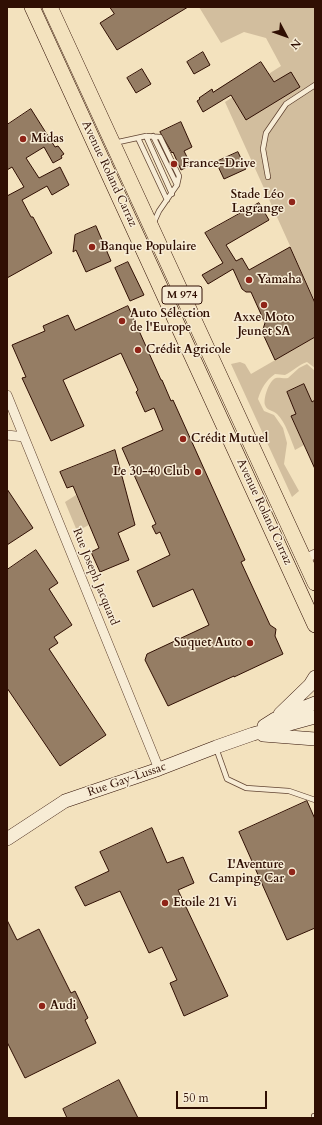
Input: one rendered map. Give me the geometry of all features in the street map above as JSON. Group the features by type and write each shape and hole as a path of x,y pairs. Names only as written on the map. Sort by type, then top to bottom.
{"main road":[{"name":"Avenue Roland Carraz","path":"32,7 315,625"},
{"name":"Avenue Roland Carraz","path":"50,7 151,228 310,557 315,583"},
{"path":"275,719 310,685 315,678"},
{"name":"Rue Gay-Lussac","path":"253,734 275,719 315,704"},
{"name":"Rue Gay-Lussac","path":"7,839 56,806 65,802 253,734 315,717"},
{"path":"253,734 315,739"}],"street":[{"name":"Rue Joseph Jacquard","path":"7,395 159,769"},
{"path":"7,435 24,437"}],"lane":[{"path":"268,177 263,149 266,133 286,104 315,85"},
{"path":"113,144 146,136 160,137 179,176 177,185 159,211 151,228"},
{"path":"146,136 172,194"},
{"path":"138,138 168,200"},
{"path":"216,747 227,779 246,788 289,791 315,800"}],"shaded area":[{"name":"Stade Léo Lagrange","path":"199,7 315,7 315,301 225,102 281,66 266,38 244,32 221,43"},
{"path":"315,337 315,368 307,362 285,375 275,374 264,385 258,399 264,411 274,415 283,428 287,443 284,464 299,491 292,497 231,364 240,362 245,364 251,374"},
{"path":"307,364 315,371 315,400 312,402 304,385 287,392 294,409 305,410 291,417 304,445 295,450 283,421 277,414 266,407 265,399 267,390 273,379 288,378 299,368"},
{"path":"76,495 89,525 77,531 65,502"}],"building":[{"path":"110,7 188,7 117,50 100,23 114,14"},
{"path":"203,52 210,65 194,74 187,62"},
{"path":"261,62 274,82 291,72 300,87 246,120 231,95 203,112 197,101 200,99 199,98 212,89 213,92"},
{"path":"142,69 151,84 136,93 127,78"},
{"path":"31,109 55,147 58,146 64,154 61,156 62,158 53,163 44,147 26,158 39,178 60,167 69,185 52,195 47,186 22,200 52,253 7,278 7,196 24,187 12,167 7,170 7,125"},
{"path":"181,122 192,147 184,151 191,165 181,170 173,152 172,153 160,132"},
{"path":"238,152 246,169 224,179 216,162"},
{"path":"259,203 269,220 226,245 236,261 242,258 249,270 290,247 315,303 315,337 275,360 263,334 265,323 251,292 246,292 242,289 233,269 208,284 202,275 223,263 205,233"},
{"path":"96,226 111,261 86,272 76,250 73,252 75,235"},
{"path":"128,262 144,295 130,301 115,268"},
{"path":"128,306 171,401 173,400 245,560 241,562 270,625 276,629 275,636 283,654 168,706 145,660 147,654 209,625 193,589 153,607 137,571 170,555 160,532 156,534 152,526 156,524 122,448 163,430 154,408 145,412 136,392 138,390 121,353 63,380 84,426 51,441 22,378 26,377 12,345 45,331 43,326 68,315 75,330"},
{"path":"304,384 312,402 315,400 315,469 291,416 296,414 287,392"},
{"path":"115,450 135,525 118,533 129,560 100,572 91,552 99,548 73,486 67,488 60,472"},
{"path":"7,489 33,528 7,545"},
{"path":"36,550 58,583 49,589 72,625 54,637 58,643 49,649 106,735 60,766 7,688 7,570"},
{"path":"307,801 315,819 315,928 287,940 239,832"},
{"path":"152,828 167,863 183,857 194,883 178,890 228,996 184,1016 170,983 177,980 162,947 149,953 120,891 85,906 75,887 109,871 100,852"},
{"name":"Audi","path":"7,920 17,940 39,929 71,993 75,991 88,1018 85,1020 96,1043 25,1078 7,1042"},
{"path":"119,1080 138,1118 67,1118 63,1109"}],"place":[{"name":"Midas","path":"23,139"},
{"name":"France-Drive","path":"174,164"},
{"name":"Stade Léo Lagrange","path":"292,202"},
{"name":"Banque Populaire","path":"92,247"},
{"name":"Yamaha","path":"249,280"},
{"name":"Axxe Moto Jeunet SA","path":"264,305"},
{"name":"Auto Sélection de l'Europe","path":"122,321"},
{"name":"Crédit Agricole","path":"138,350"},
{"name":"Crédit Mutuel","path":"183,439"},
{"name":"Le 30-40 Club","path":"198,472"},
{"name":"Suquet Auto","path":"250,643"},
{"name":"L'Aventure Camping Car","path":"292,872"},
{"name":"Etoile 21 Vi","path":"165,903"},
{"name":"Audi","path":"42,1006"}]}
